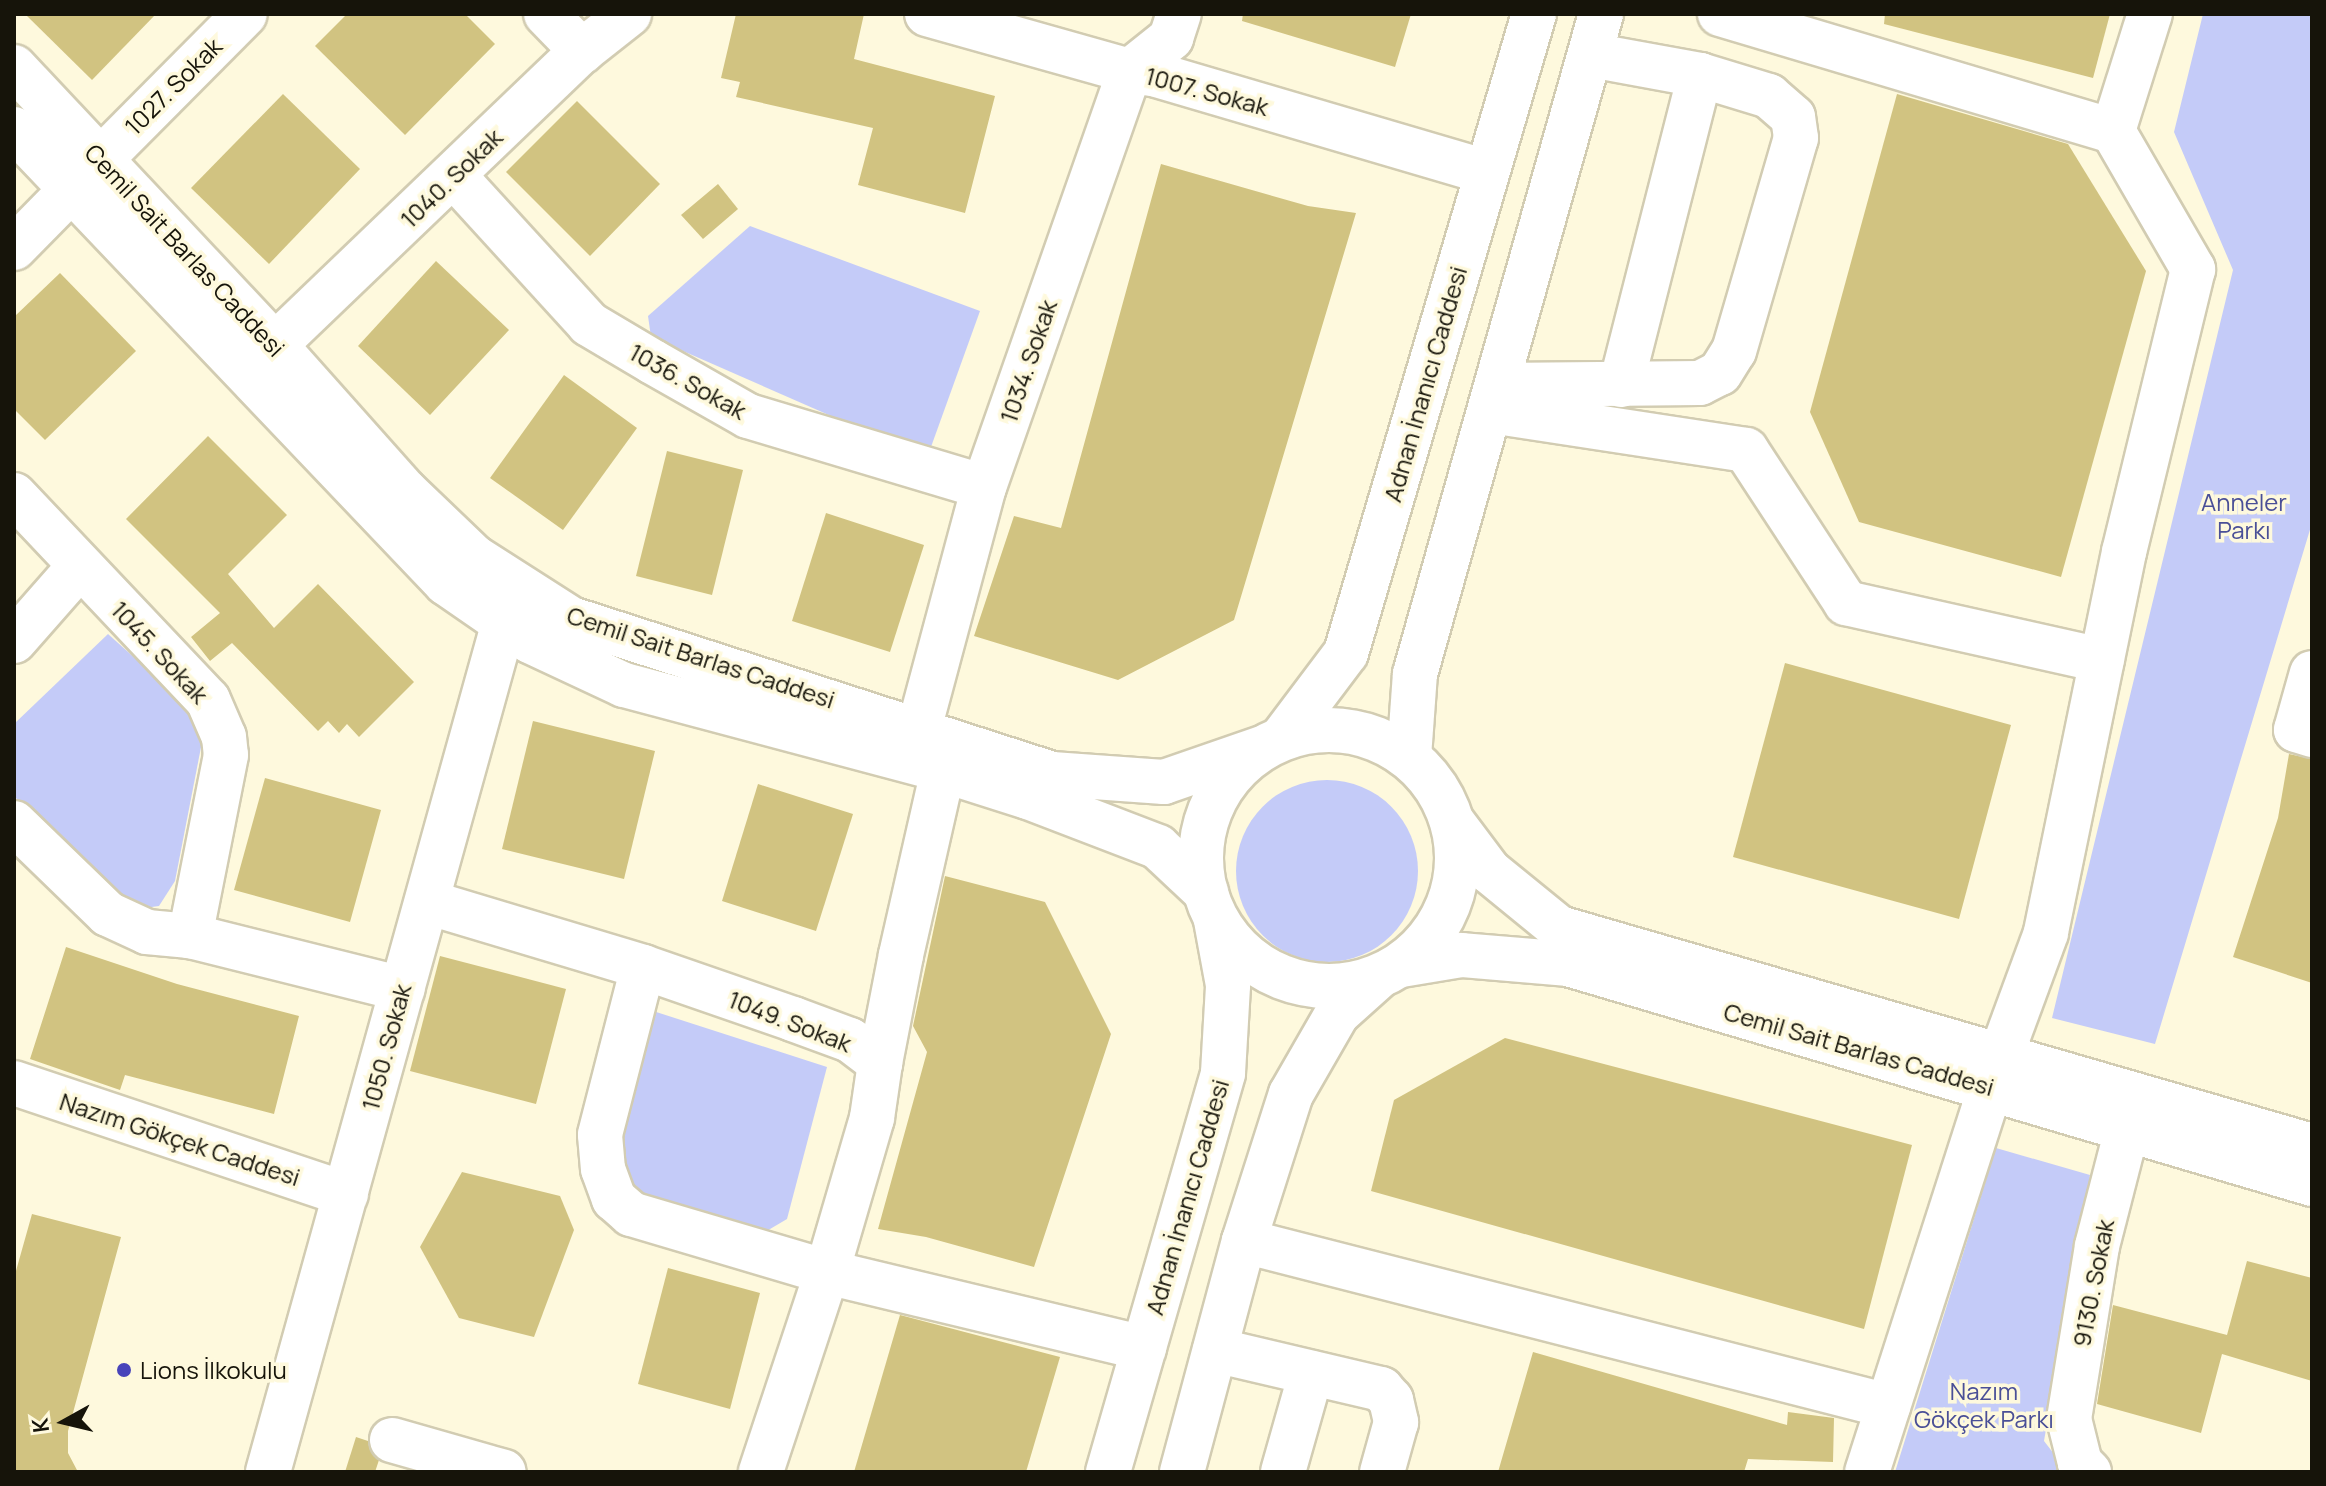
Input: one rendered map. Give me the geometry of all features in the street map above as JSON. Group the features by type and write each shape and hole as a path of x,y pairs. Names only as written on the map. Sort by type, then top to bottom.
{"street":[{"name":"1027. Sokak","path":"101,159 245,14"},
{"path":"546,14 582,51"},
{"name":"1040. Sokak","path":"275,345 582,51 629,14"},
{"name":"1007. Sokak","path":"927,14 1130,71 1157,75 1487,172"},
{"path":"1130,71 1171,38 1179,14"},
{"name":"Adnan İnanıcı Caddesi","path":"1272,743 1346,653 1534,14"},
{"path":"1409,757 1415,674 1601,14"},
{"path":"1720,14 2113,131 2193,269 2102,660 2046,933 1995,1073 1867,1472"},
{"path":"2113,131 2150,14"},
{"path":"1495,398 1621,385 1700,383 1720,373 1734,351 1796,138 1793,117 1769,96 1700,75 1590,55"},
{"name":"Cemil Sait Barlas Caddesi","path":"14,67 275,345 405,491 474,557 571,619 1052,774 1164,782 1272,743"},
{"name":"1034. Sokak","path":"919,729 984,487 1130,71"},
{"path":"1621,385 1700,75"},
{"name":"Cemil Sait Barlas Caddesi","path":"14,129 446,583 530,641 624,685 943,770 1158,847 1211,905"},
{"name":"1036. Sokak","path":"454,176 589,324 653,362 748,416 984,487"},
{"path":"14,248 71,190"},
{"path":"1495,398 1746,450 1846,603 2102,660"},
{"name":"1045. Sokak","path":"14,495 208,700 224,737 226,755 190,936"},
{"path":"14,641 80,566"},
{"name":"1050. Sokak","path":"268,1472 504,622"},
{"path":"2312,673 2296,730 2312,735"},
{"path":"1182,1472 1244,1241 1291,1094 1337,1014 1421,948 1450,903 1457,863 1453,823 1428,776 1409,757 1387,742 1335,729 1308,730 1272,743 1237,767 1209,813 1202,839 1201,866 1211,905 1250,959 1272,973 1297,983 1351,985 1389,971"},
{"path":"880,1063 943,770"},
{"path":"14,823 108,914 147,932 190,936 402,989"},
{"name":"Cemil Sait Barlas Caddesi","path":"1453,823 1489,871 1559,928 1995,1073"},
{"name":"1049. Sokak","path":"427,902 643,967 850,1040 880,1063 872,1118 827,1272 761,1472"},
{"name":"Adnan İnanıcı Caddesi","path":"1108,1472 1223,1073 1228,985 1211,905"},
{"name":"Cemil Sait Barlas Caddesi","path":"1389,971 1461,955 1568,964 2132,1110 2312,1146"},
{"path":"643,967 600,1135 603,1169 614,1199 631,1214 827,1272 1144,1348"},
{"name":"Nazım Gökçek Caddesi","path":"14,1083 346,1194"},
{"name":"Cemil Sait Barlas Caddesi","path":"2132,1110 2312,1184"},
{"name":"9130. Sokak","path":"2089,1472 2080,1463 2069,1419 2097,1246 2132,1110"},
{"path":"1244,1241 1888,1406"},
{"path":"1215,1350 1381,1389 1391,1400 1396,1422 1382,1472"},
{"path":"1283,1472 1311,1373"},
{"path":"392,1440 504,1472"}],"green space":[{"name":"Anneler Parkı","path":"2203,14 2312,14 2312,523 2155,1044 2052,1018 2233,270 2174,132"},
{"path":"750,226 980,311 927,458 651,337 648,316"},
{"path":"108,634 194,711 202,742 175,881 159,906 137,909 107,891 14,796 14,724"},
{"path":"1327,780 1362,787 1391,807 1411,836 1418,871 1411,906 1391,935 1362,955 1327,962 1292,955 1263,935 1243,906 1236,871 1243,836 1263,807 1292,787"},
{"path":"650,1010 827,1067 787,1219 765,1232 635,1201 616,1142"},
{"name":"Nazım Gökçek Parkı","path":"1996,1148 2090,1175 2044,1441 2068,1472 1895,1472"}],"building":[{"path":"25,14 156,14 92,80"},
{"path":"347,14 465,14 495,44 405,135 315,46"},
{"path":"736,14 864,14 854,59 995,96 965,213 858,185 873,128 736,97 740,82 721,78"},
{"path":"1243,14 1411,14 1395,67 1242,21"},
{"path":"1885,14 2110,14 2093,78 1884,24"},
{"path":"283,94 360,169 269,264 191,188"},
{"path":"1897,94 2068,144 2146,271 2061,577 1859,522 1810,412"},
{"path":"577,101 660,184 590,256 506,172"},
{"path":"1161,164 1308,206 1356,213 1234,620 1118,680 974,636 1014,516 1061,528"},
{"path":"718,184 738,209 703,239 681,215"},
{"path":"436,261 509,330 430,415 358,346"},
{"path":"60,273 136,351 45,440 14,409 14,317"},
{"path":"564,375 637,428 563,530 490,478"},
{"path":"208,436 287,515 228,574 274,628 318,584 414,682 359,737 347,724 339,733 328,721 318,731 232,643 210,661 191,637 220,613 126,519"},
{"path":"667,451 743,470 712,595 636,576"},
{"path":"826,513 924,545 890,652 792,621"},
{"path":"1785,663 2011,725 1959,919 1733,857"},
{"path":"533,721 655,751 624,879 502,849"},
{"path":"2289,754 2312,759 2312,983 2233,957 2278,818"},
{"path":"265,778 381,810 350,922 234,890"},
{"path":"758,784 853,814 816,931 722,901"},
{"path":"945,876 1045,902 1111,1034 1034,1267 926,1237 878,1229 927,1052 913,1026"},
{"path":"66,947 177,984 299,1016 274,1114 125,1075 120,1090 30,1059"},
{"path":"440,956 566,989 536,1104 410,1071"},
{"path":"1505,1038 1912,1145 1864,1329 1371,1191 1394,1100"},
{"path":"462,1172 560,1196 574,1230 534,1337 459,1318 420,1247"},
{"path":"32,1214 121,1237 68,1431 68,1453 78,1472 14,1472 14,1278"},
{"path":"2247,1261 2312,1278 2312,1381 2222,1354 2201,1433 2097,1404 2113,1305 2227,1335"},
{"path":"668,1268 760,1293 730,1409 638,1384"},
{"path":"900,1315 1060,1357 1026,1472 854,1472"},
{"path":"1533,1352 1787,1425 1788,1412 1834,1418 1833,1462 1748,1459 1744,1472 1498,1472"},
{"path":"356,1437 368,1441 379,1460 375,1472 345,1472"}],"place":[{"name":"Lions İlkokulu","path":"124,1370"}]}
